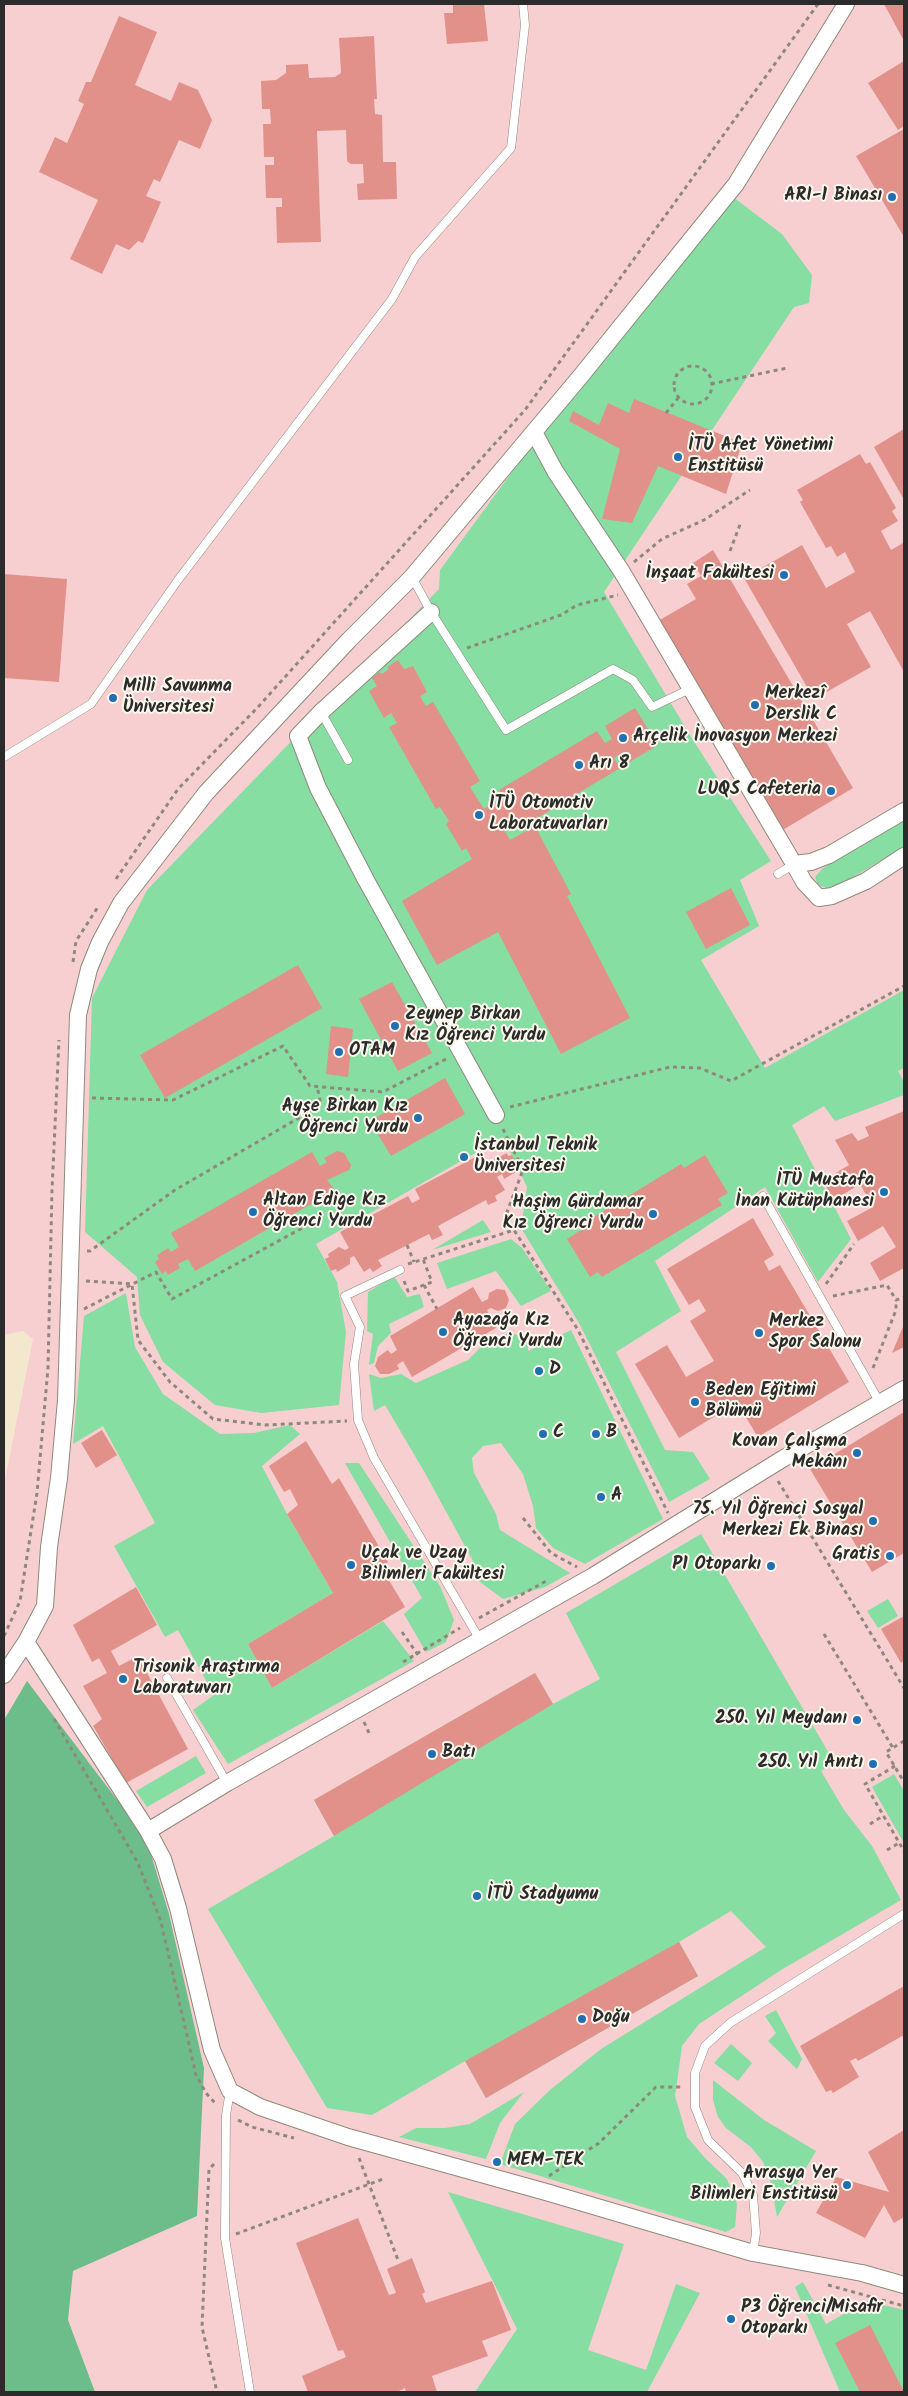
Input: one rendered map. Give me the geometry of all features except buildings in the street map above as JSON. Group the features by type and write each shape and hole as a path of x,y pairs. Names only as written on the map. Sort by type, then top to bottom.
{"street":[{"path":"4,1675 26,1642 44,1606 49,1547 60,1478 69,1317 78,1015 89,969 120,903 206,792 412,577 580,377 736,184 846,4"},
{"path":"534,432 555,470 622,572 804,882 819,898 832,896 866,881 904,856"},
{"path":"431,612 321,712 298,736 318,788 460,1052 503,1111"},
{"path":"794,864 811,862 829,855 904,811"},
{"path":"148,1831 227,1783 593,1576 784,1458 904,1389"},
{"path":"26,1642 148,1831 163,1859 178,1908 212,2050 230,2091 260,2107 348,2137 546,2192 753,2253 862,2273 904,2285"}],"lane":[{"path":"4,757 91,704 178,580 392,299 416,256 511,148 525,25 523,4"},
{"path":"412,577 431,612 506,730 613,669 633,680 652,707 690,690"},
{"path":"321,712 348,760"},
{"path":"778,874 794,864"},
{"path":"763,1196 881,1403"},
{"path":"400,1270 344,1296 360,1327 354,1364 358,1420 374,1458 480,1640"},
{"path":"167,1678 227,1783"},
{"path":"753,2253 756,2233 753,2195 742,2173 708,2140 695,2107 696,2073 704,2046 730,2023 904,1914"},
{"path":"230,2091 226,2115 225,2238 250,2392"}],"path":[{"path":"694,366 705,371 711,384 710,393 702,402 690,403 679,398 676,392 675,380 678,374 687,367 694,366"},
{"path":"711,384 787,368"},
{"path":"666,413 679,398"},
{"path":"622,572 662,539 704,520 750,490"},
{"path":"730,551 741,522"},
{"path":"457,652 561,615 577,605 633,592"},
{"path":"668,1513 578,1330 514,1230 508,1212 523,1170 503,1111 670,1067 700,1068 731,1081 904,986"},
{"path":"76,1098 173,1100 283,1046 310,1086 383,1092 460,1052"},
{"path":"71,1251 90,1251 175,1190 322,1105 317,1086"},
{"path":"69,1317 156,1272 172,1299 306,1226"},
{"path":"424,1259 432,1282 408,1291 400,1267 414,1262 514,1230"},
{"path":"820,1297 854,1244"},
{"path":"407,1245 414,1262"},
{"path":"70,1280 132,1284"},
{"path":"132,1284 138,1340 170,1382 213,1419 266,1425 358,1420"},
{"path":"424,1284 437,1308"},
{"path":"820,1297 887,1285 896,1300 896,1310 868,1381"},
{"path":"896,1300 904,1297"},
{"path":"523,1518 551,1553 593,1576"},
{"path":"402,1632 430,1669"},
{"path":"824,1634 893,1748"},
{"path":"52,1716 138,1863 161,1922 196,2075 206,2093 226,2115 252,2127 296,2139"},
{"path":"904,1741 886,1752 904,1782"},
{"path":"895,1766 865,1784 904,1852"},
{"path":"870,1824 883,1816"},
{"path":"887,1850 899,1843"},
{"path":"544,2179 599,2143 656,2086 681,2086"},
{"path":"218,2392 202,2327 209,2169 226,2153"},
{"path":"367,2158 358,2156 398,2260"},
{"path":"225,2238 383,2179"},
{"path":"823,2284 904,2306"}],"shaded area":[{"name":"İstanbul Teknik Üniversitesi","path":"4,4 904,4 904,2392 4,2392 4,1485 33,1339 23,1331 4,1335"}],"green space":[{"path":"733,197 782,234 812,275 809,303 794,307 604,592 693,740 771,861 740,880 759,926 701,960 765,1068 904,990 904,1068 898,1071 904,1082 904,1095 835,1121 824,1106 792,1125 851,1239 818,1282 765,1187 655,1261 681,1311 616,1352 665,1450 693,1452 710,1479 669,1502 579,1323 521,1228 527,1187 503,1137 316,1244 337,1282 346,1332 339,1405 261,1413 215,1405 163,1362 140,1315 137,1277 85,1232 92,998 147,890 439,589 440,570 523,457"},
{"path":"904,820 904,847 838,886 827,888 818,885 815,877 823,868"},
{"path":"483,1220 491,1232 432,1250"},
{"path":"511,1239 522,1248 551,1291 521,1306 496,1271 447,1289 437,1263"},
{"path":"394,1276 407,1297 420,1294 424,1307 389,1324 391,1333 378,1346 374,1363 369,1365 373,1334 367,1331 368,1292"},
{"path":"126,1293 135,1347 163,1394 220,1434 254,1433 290,1425 300,1434 262,1466 287,1514 333,1593 248,1644 272,1688 383,1621 414,1661 228,1764 193,1710 214,1695 178,1630 165,1637 114,1546 155,1523 103,1426 73,1444 84,1316"},
{"path":"571,1330 663,1519 585,1564 553,1548 536,1528 533,1506 523,1474 501,1443 483,1446 472,1458 474,1473 496,1514 500,1530 570,1573 545,1587 503,1599 472,1576 478,1570 385,1405 374,1411 369,1374 381,1378 401,1374 416,1383 468,1360 480,1348 510,1332 528,1340 528,1351"},
{"path":"345,1463 359,1463 440,1586 454,1620 446,1642 426,1652 404,1614 422,1598"},
{"name":"İTÜ Stadyumu","path":"701,1534 834,1762 821,1771 844,1810 872,1846 901,1900 781,1970 699,2024 682,2046 675,2096 687,2137 727,2179 737,2204 735,2227 726,2232 500,2164 515,2124 550,2090 601,2049 766,1947 731,1911 679,1942 698,1976 486,2098 465,2061 372,2115 327,2108 208,1909 334,1836 314,1800 535,1673 553,1704 600,1679 566,1613"},
{"path":"888,1599 898,1616 878,1628 867,1611"},
{"path":"27,1681 146,1838 169,1914 204,2068 197,2216 73,2271 68,2320 95,2392 4,2392 4,1720"},
{"path":"196,1756 206,1773 147,1807 136,1791"},
{"path":"894,1774 904,1791 904,1843 872,1787"},
{"path":"776,2010 802,2059 797,2069 768,2041 776,2033 765,2016"},
{"path":"731,2044 752,2063 738,2081 714,2063"},
{"path":"713,2080 764,2120 816,2151 777,2217 771,2183 763,2162 751,2147 726,2128 718,2117 713,2100"},
{"path":"524,2092 500,2123 486,2159 399,2137 416,2128 445,2128 470,2124"},
{"path":"448,2192 624,2244 588,2350 646,2370 676,2284 700,2293 647,2392 475,2392 517,2329"},
{"path":"803,2282 826,2324 867,2301 904,2310 904,2392 840,2392 795,2287"}],"place":[{"name":"ARI-1 Binası","path":"892,197"},
{"name":"İTÜ Afet Yönetimi Enstitüsü","path":"678,457"},
{"name":"İnşaat Fakültesi","path":"784,575"},
{"name":"Milli Savunma Üniversitesi","path":"113,698"},
{"name":"Merkezî Derslik C","path":"755,705"},
{"name":"Arçelik İnovasyon Merkezi","path":"623,738"},
{"name":"Arı 8","path":"579,765"},
{"name":"LUQS Cafeteria","path":"831,791"},
{"name":"İTÜ Otomotiv Laboratuvarları","path":"479,815"},
{"name":"Zeynep Birkan Kız Öğrenci Yurdu","path":"395,1026"},
{"name":"OTAM","path":"339,1052"},
{"name":"Ayşe Birkan Kız Öğrenci Yurdu","path":"418,1118"},
{"name":"İstanbul Teknik Üniversitesi","path":"464,1157"},
{"name":"İTÜ Mustafa İnan Kütüphanesi","path":"884,1192"},
{"name":"Altan Edige Kız Öğrenci Yurdu","path":"253,1212"},
{"name":"Haşim Gürdamar Kız Öğrenci Yurdu","path":"653,1214"},
{"name":"Ayazağa Kız Öğrenci Yurdu","path":"443,1332"},
{"name":"Merkez Spor Salonu","path":"759,1333"},
{"name":"D","path":"539,1371"},
{"name":"Beden Eğitimi Bölümü","path":"695,1402"},
{"name":"C","path":"543,1434"},
{"name":"B","path":"596,1434"},
{"name":"Kovan Çalışma Mekânı","path":"857,1453"},
{"name":"A","path":"601,1497"},
{"name":"75. Yıl Öğrenci Sosyal Merkezi Ek Binası","path":"873,1521"},
{"name":"Gratis","path":"890,1556"},
{"name":"Uçak ve Uzay Bilimleri Fakültesi","path":"351,1565"},
{"name":"P1 Otoparkı","path":"771,1566"},
{"name":"Trisonik Araştırma Laboratuvarı","path":"123,1679"},
{"name":"250. Yıl Meydanı","path":"857,1720"},
{"name":"Batı","path":"432,1754"},
{"name":"250. Yıl Anıtı","path":"873,1764"},
{"name":"İTÜ Stadyumu","path":"477,1896"},
{"name":"Doğu","path":"582,2019"},
{"name":"MEM-TEK","path":"497,2162"},
{"name":"Avrasya Yer Bilimleri Enstitüsü","path":"847,2185"},
{"name":"P3 Öğrenci/Misafir Otoparkı","path":"731,2319"}]}
